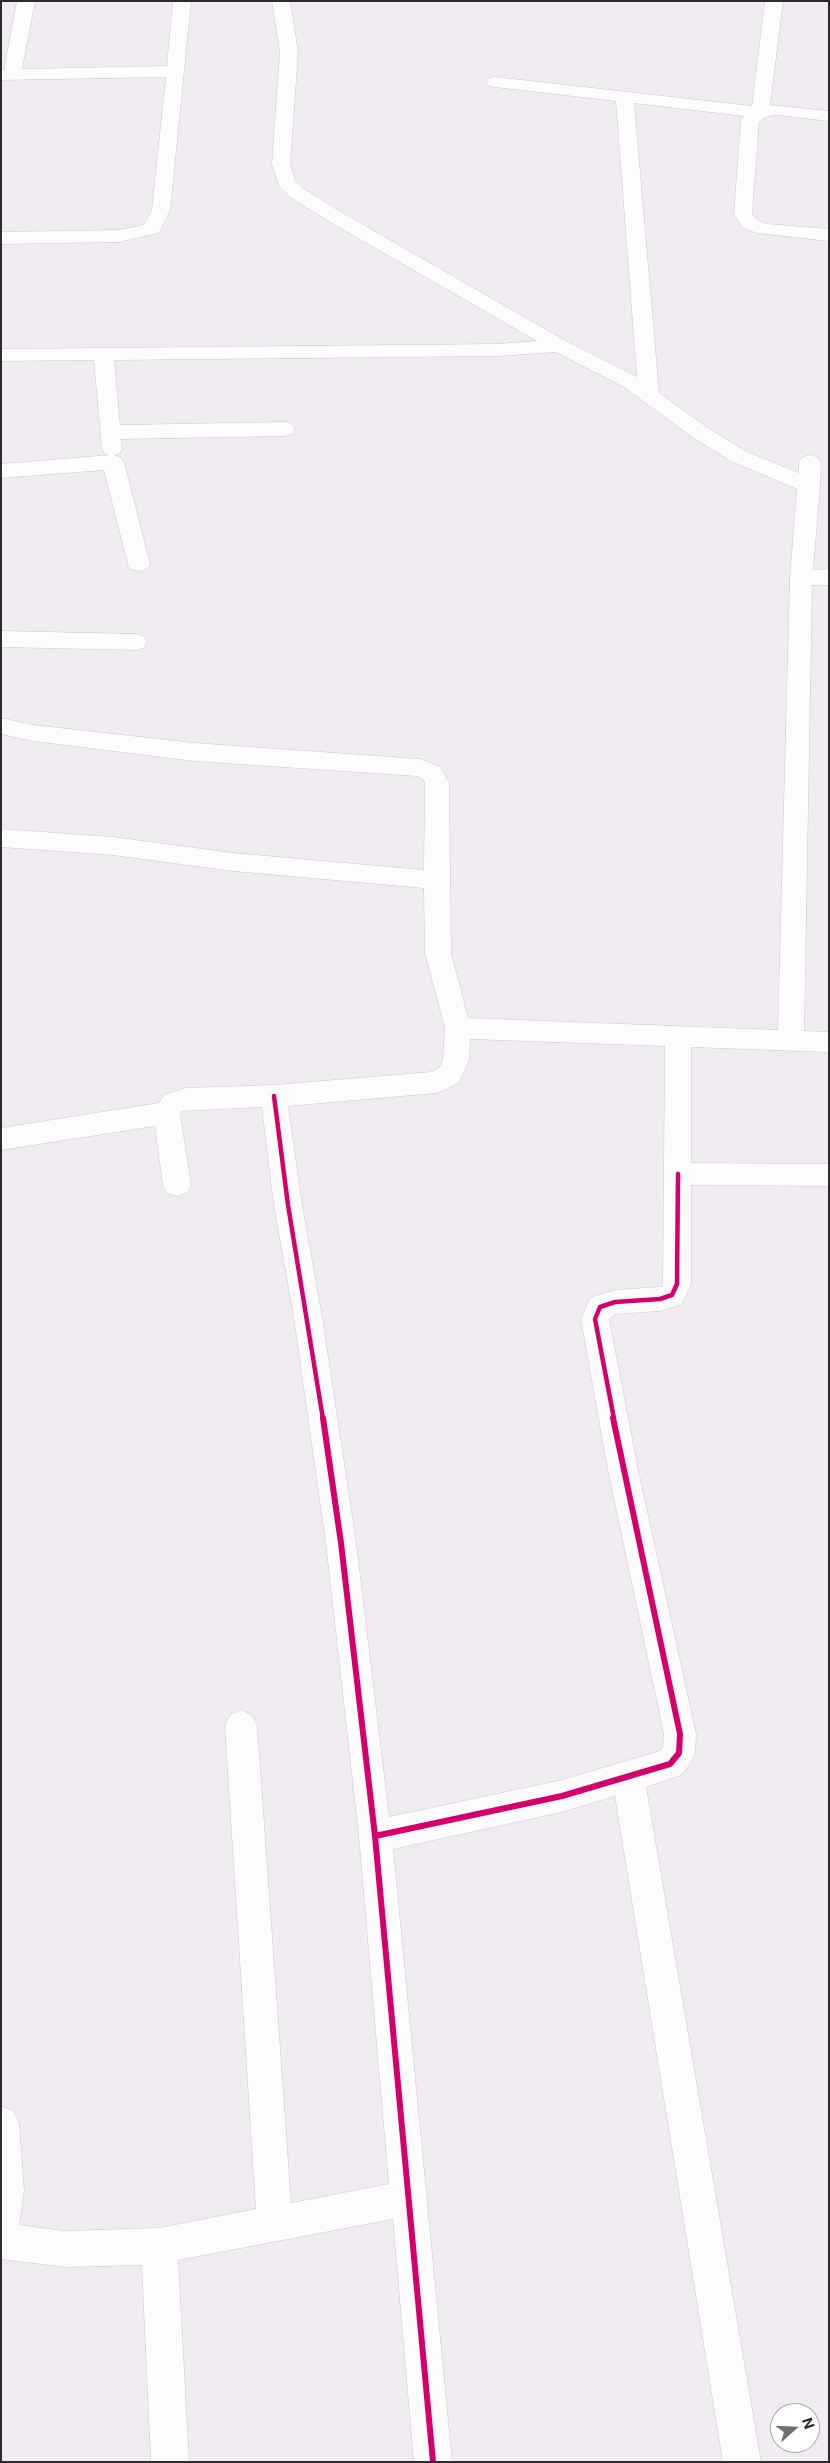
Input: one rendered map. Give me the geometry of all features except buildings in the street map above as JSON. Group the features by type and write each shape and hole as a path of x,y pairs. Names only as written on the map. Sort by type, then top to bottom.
{"street":[{"path":"26,1 7,75 174,71"},
{"path":"1,238 120,236 152,229 161,210 182,1"},
{"path":"281,1 289,52 281,164 286,182 297,193 559,345 631,382 698,432 738,456 809,486"},
{"path":"774,1 760,112 750,120 744,214 750,224 764,229 829,235"},
{"path":"495,82 760,112 777,110 829,116"},
{"path":"625,97 649,396"},
{"path":"1,354 498,350 559,345"},
{"path":"103,354 113,462 139,564"},
{"path":"110,432 285,429"},
{"path":"1,470 113,462"},
{"path":"791,1040 801,578 810,462"},
{"path":"801,578 829,577"},
{"path":"1,639 136,642"},
{"path":"1,726 34,733 194,752 420,768 432,773 437,783 436,880 438,953 458,1028 456,1060 450,1074 436,1082 274,1096 186,1100 173,1103 167,1113 177,1185"},
{"path":"1,838 113,846 232,862 436,880"},
{"path":"458,1028 829,1042"},
{"path":"375,1836 562,1796 670,1764 679,1753 680,1734 623,1470 595,1319 600,1307 614,1302 660,1299 672,1295 677,1284 678,1037"},
{"path":"274,1096 288,1206 308,1317 341,1543 375,1836 433,2462"},
{"path":"1,1139 167,1113"},
{"path":"678,1174 829,1175"},
{"path":"240,1726 275,2225"},
{"path":"628,1776 742,2462"},
{"path":"1,2123 6,2191 1,2227"},
{"path":"1,2241 65,2249 159,2246 408,2198"},
{"path":"159,2246 170,2462"}],"cycle path":[{"path":"274,1096 288,1205 308,1317 341,1543 375,1836 433,2462"},
{"path":"375,1836 562,1796 670,1764 679,1753 680,1734 623,1470 595,1319 600,1307 615,1302 660,1299 672,1295 677,1284 678,1174"}]}
